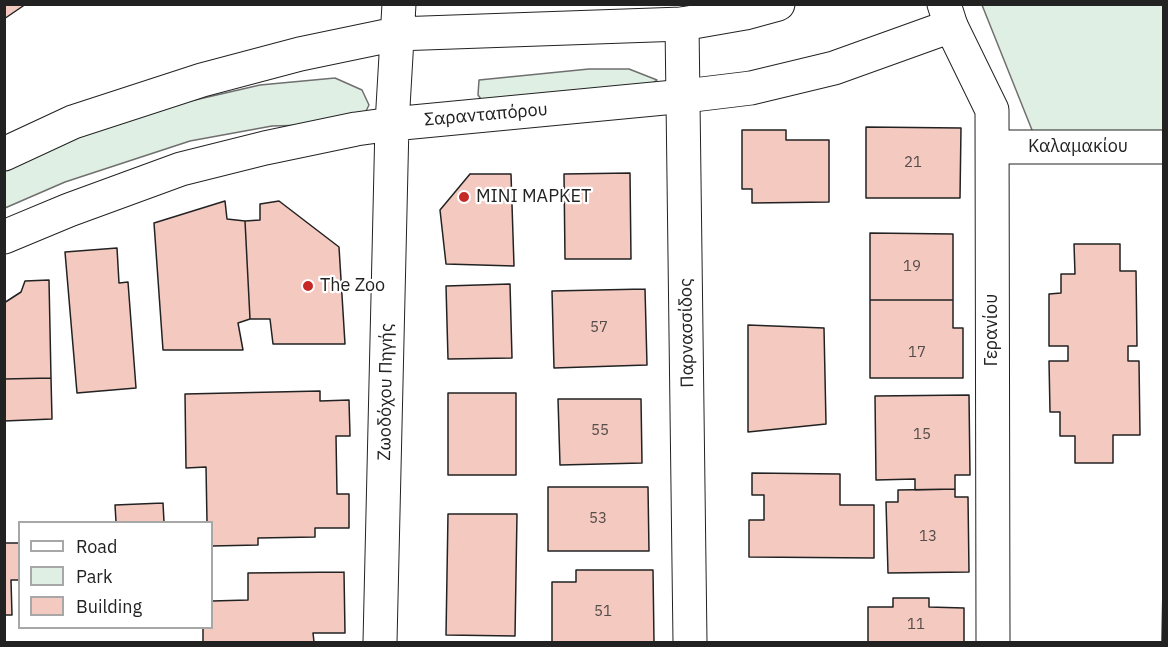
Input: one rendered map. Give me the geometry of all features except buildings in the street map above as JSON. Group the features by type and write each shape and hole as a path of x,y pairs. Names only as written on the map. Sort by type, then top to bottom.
{"street":[{"path":"4,154 73,122 202,80 300,54 398,19 682,24 745,13 778,4"},
{"name":"Σαρανταπόρου","path":"4,237 69,210 181,169 265,148 392,124 751,88 834,68 947,15"},
{"name":"Γερανίου","path":"947,15 992,110 993,642"},
{"name":"Ζωοδόχου Πηγής","path":"381,642 392,124 398,19"},
{"name":"Παρνασσίδος","path":"682,24 685,96 690,642"},
{"name":"Καλαμακίου","path":"992,147 1164,147"}],"green space":[{"path":"982,5 1163,5 1163,136 1034,135"},
{"path":"589,69 629,69 657,80 645,88 484,103 478,95 479,80"},
{"path":"335,78 362,90 369,105 362,119 344,124 272,126 190,141 65,182 5,208 5,167 121,117 260,85"}],"place":[{"name":"ΜΙΝΙ ΜΑΡΚΕΤ","path":"464,197"},
{"name":"The Zoo","path":"308,286"}]}
